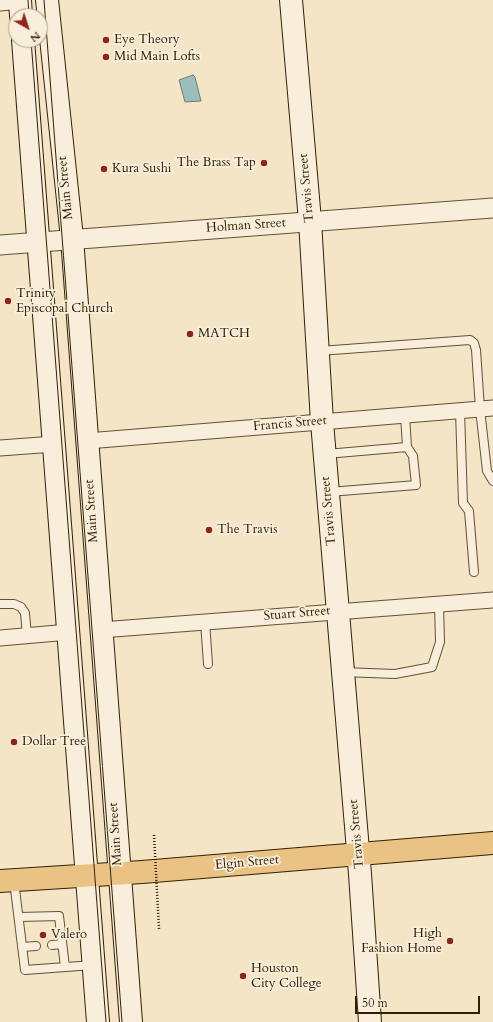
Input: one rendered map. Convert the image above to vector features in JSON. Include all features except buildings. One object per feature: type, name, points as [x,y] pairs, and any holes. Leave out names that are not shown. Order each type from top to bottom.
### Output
[{"type":"main road","name":"Main Street","points":[[47,0],[72,238],[131,1022]]},
{"type":"main road","name":"Travis Street","points":[[291,0],[310,221],[322,422],[358,854],[370,1022]]},
{"type":"main road","points":[[24,48],[98,1022]]},
{"type":"main road","name":"Elgin Street","points":[[7,881],[87,876],[493,843]]},
{"type":"street","name":"Holman Street","points":[[0,245],[72,238],[493,208]]},
{"type":"street","name":"Francis Street","points":[[87,441],[487,409]]},
{"type":"street","points":[[0,448],[54,444]]},
{"type":"street","name":"Stuart Street","points":[[101,630],[493,600]]},
{"type":"street","points":[[0,638],[69,632]]},
{"type":"lane","points":[[318,352],[470,340],[474,343],[476,350],[487,409],[488,471],[493,481]]},
{"type":"lane","points":[[460,411],[463,503],[469,511],[474,572]]},
{"type":"lane","points":[[328,492],[416,485],[413,456],[407,447],[405,415]]},
{"type":"lane","points":[[325,454],[407,447]]},
{"type":"lane","points":[[0,604],[14,604],[21,607],[25,613],[27,636]]},
{"type":"lane","points":[[343,672],[395,674],[432,667],[440,642],[438,604]]},
{"type":"lane","points":[[205,622],[208,664]]},
{"type":"lane","points":[[7,881],[19,917],[25,970],[94,965]]},
{"type":"lane","points":[[19,917],[59,916],[65,967]]},
{"type":"lane","points":[[52,945],[62,944]]},
{"type":"lane","points":[[22,947],[36,946]]},
{"type":"path","points":[[154,835],[159,929]]},
{"type":"water","points":[[193,75],[195,77],[201,101],[185,102],[179,80]]},
{"type":"tram line","points":[[28,0],[28,8]]},
{"type":"tram line","points":[[44,0],[122,1022]]},
{"type":"tram line","points":[[32,48],[106,1022]]},
{"type":"place","name":"Eye Theory","points":[[106,40]]},
{"type":"place","name":"Mid Main Lofts","points":[[106,57]]},
{"type":"place","name":"The Brass Tap","points":[[264,163]]},
{"type":"place","name":"Kura Sushi","points":[[104,169]]},
{"type":"place","name":"Trinity Episcopal Church","points":[[8,301]]},
{"type":"place","name":"MATCH","points":[[190,334]]},
{"type":"place","name":"The Travis","points":[[209,530]]},
{"type":"place","name":"Dollar Tree","points":[[14,742]]},
{"type":"place","name":"Valero","points":[[43,935]]},
{"type":"place","name":"High Fashion Home","points":[[450,941]]},
{"type":"place","name":"Houston City College","points":[[243,976]]}]
